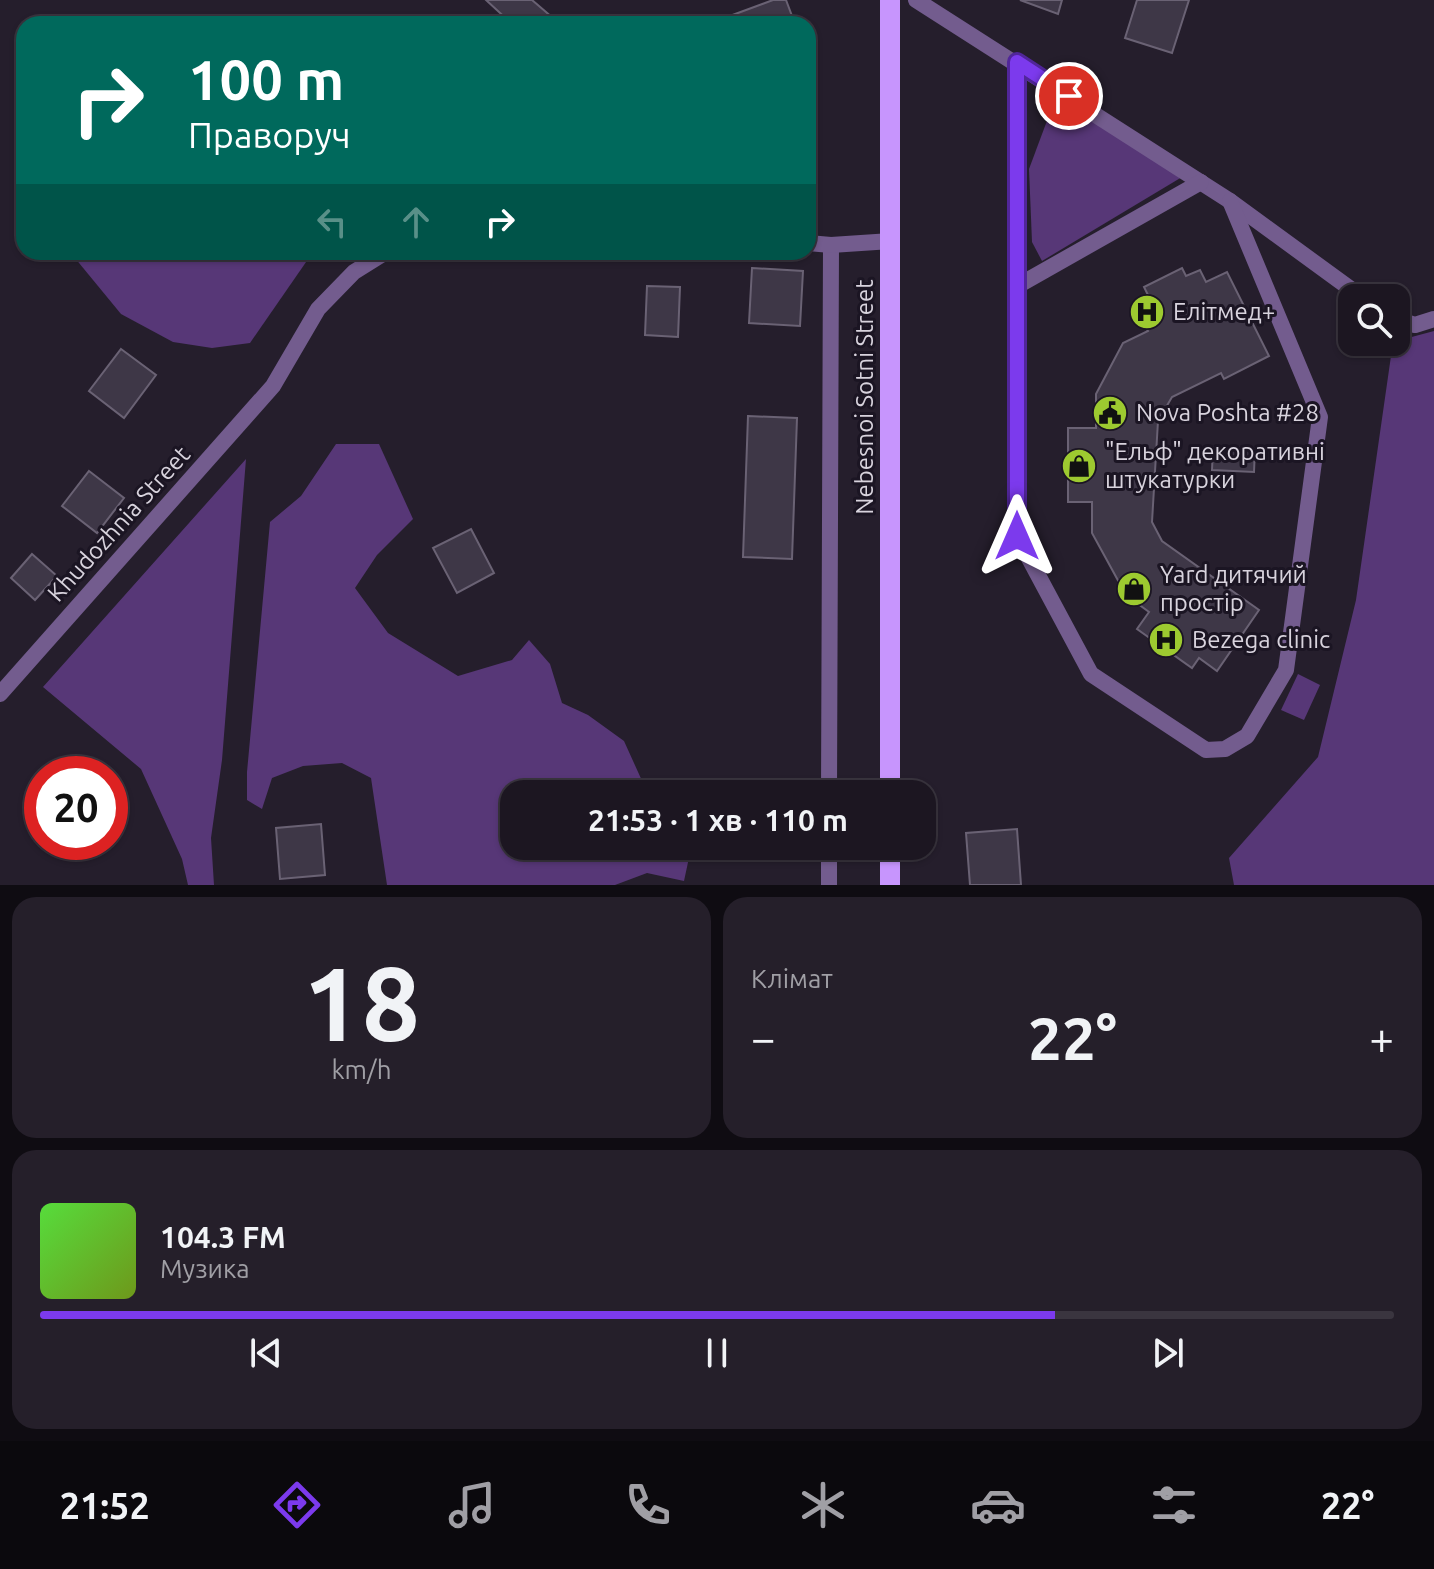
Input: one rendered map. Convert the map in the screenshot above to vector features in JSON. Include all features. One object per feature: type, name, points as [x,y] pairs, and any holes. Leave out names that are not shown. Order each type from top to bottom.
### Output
[{"type":"main road","name":"Nebesnoi Sotni Street","points":[[890,0],[890,780]]},
{"type":"main road","points":[[890,860],[890,885]]},
{"type":"street","points":[[916,0],[1230,201],[1344,284]]},
{"type":"street","points":[[1017,62],[1017,536],[1091,674],[1206,750],[1225,749],[1247,736],[1286,670],[1320,417],[1230,201]]},
{"type":"street","points":[[1019,285],[1201,182]]},
{"type":"street","points":[[816,244],[891,241]]},
{"type":"street","points":[[829,780],[831,245]]},
{"type":"street","name":"Khudozhnia Street","points":[[0,694],[273,386],[318,309],[354,272],[373,260]]},
{"type":"street","points":[[1410,323],[1415,325],[1434,319]]},
{"type":"street","points":[[829,860],[829,885]]},
{"type":"shaded area","points":[[1054,102],[1083,111],[1182,177],[1042,261],[1032,242],[1029,169]]},
{"type":"shaded area","points":[[77,260],[307,260],[250,343],[212,348],[173,342],[121,314]]},
{"type":"shaded area","points":[[1434,331],[1434,885],[1234,885],[1229,858],[1318,757],[1356,600],[1391,356],[1410,356],[1410,337]]},
{"type":"shaded area","points":[[336,444],[379,444],[413,519],[377,555],[355,588],[388,633],[458,676],[512,660],[529,640],[550,664],[562,703],[588,715],[624,741],[642,780],[500,780],[500,860],[688,860],[684,881],[647,873],[615,885],[387,885],[371,778],[342,763],[303,766],[272,778],[262,809],[247,800],[270,522],[301,496]]},
{"type":"shaded area","points":[[246,459],[222,760],[211,838],[214,885],[188,885],[182,859],[141,769],[43,687]]},
{"type":"shaded area","points":[[1298,674],[1320,685],[1304,720],[1281,710]]},
{"type":"building","points":[[486,0],[532,0],[551,16],[503,16]]},
{"type":"building","points":[[773,0],[786,0],[792,16],[730,16]]},
{"type":"building","points":[[1020,0],[1062,0],[1058,14]]},
{"type":"building","points":[[1137,0],[1189,0],[1172,53],[1125,38]]},
{"type":"building","points":[[752,268],[803,271],[800,326],[749,323]]},
{"type":"building","points":[[1182,268],[1186,276],[1200,270],[1206,282],[1227,272],[1269,356],[1224,379],[1221,373],[1172,397],[1158,421],[1152,522],[1162,541],[1259,610],[1217,671],[1199,658],[1192,668],[1137,629],[1149,612],[1126,595],[1092,533],[1092,502],[1068,502],[1068,428],[1096,428],[1096,394],[1123,343],[1148,331],[1135,304],[1149,297],[1144,287]]},
{"type":"building","points":[[647,286],[680,287],[678,337],[645,335]]},
{"type":"building","points":[[121,349],[156,375],[124,418],[89,391]]},
{"type":"building","points":[[748,416],[797,418],[792,559],[743,557]]},
{"type":"building","points":[[1213,447],[1255,448],[1254,472],[1212,470]]},
{"type":"building","points":[[89,471],[124,498],[97,533],[62,506]]},
{"type":"building","points":[[471,529],[494,573],[457,593],[433,548]]},
{"type":"building","points":[[32,554],[57,576],[35,600],[11,578]]},
{"type":"building","points":[[321,824],[325,875],[280,879],[276,828]]},
{"type":"building","points":[[1017,829],[1021,885],[970,885],[966,833]]},
{"type":"place","name":"Елітмед+","points":[[1147,312]]},
{"type":"place","name":"Nova Poshta #28","points":[[1110,413]]},
{"type":"place","name":"\"Ельф\" декоративні штукатурки","points":[[1079,466]]},
{"type":"place","name":"Yard дитячий простір","points":[[1134,589]]},
{"type":"place","name":"Bezega clinic","points":[[1166,640]]},
{"type":"route","points":[[1017,536],[1017,62],[1069,96]]}]
